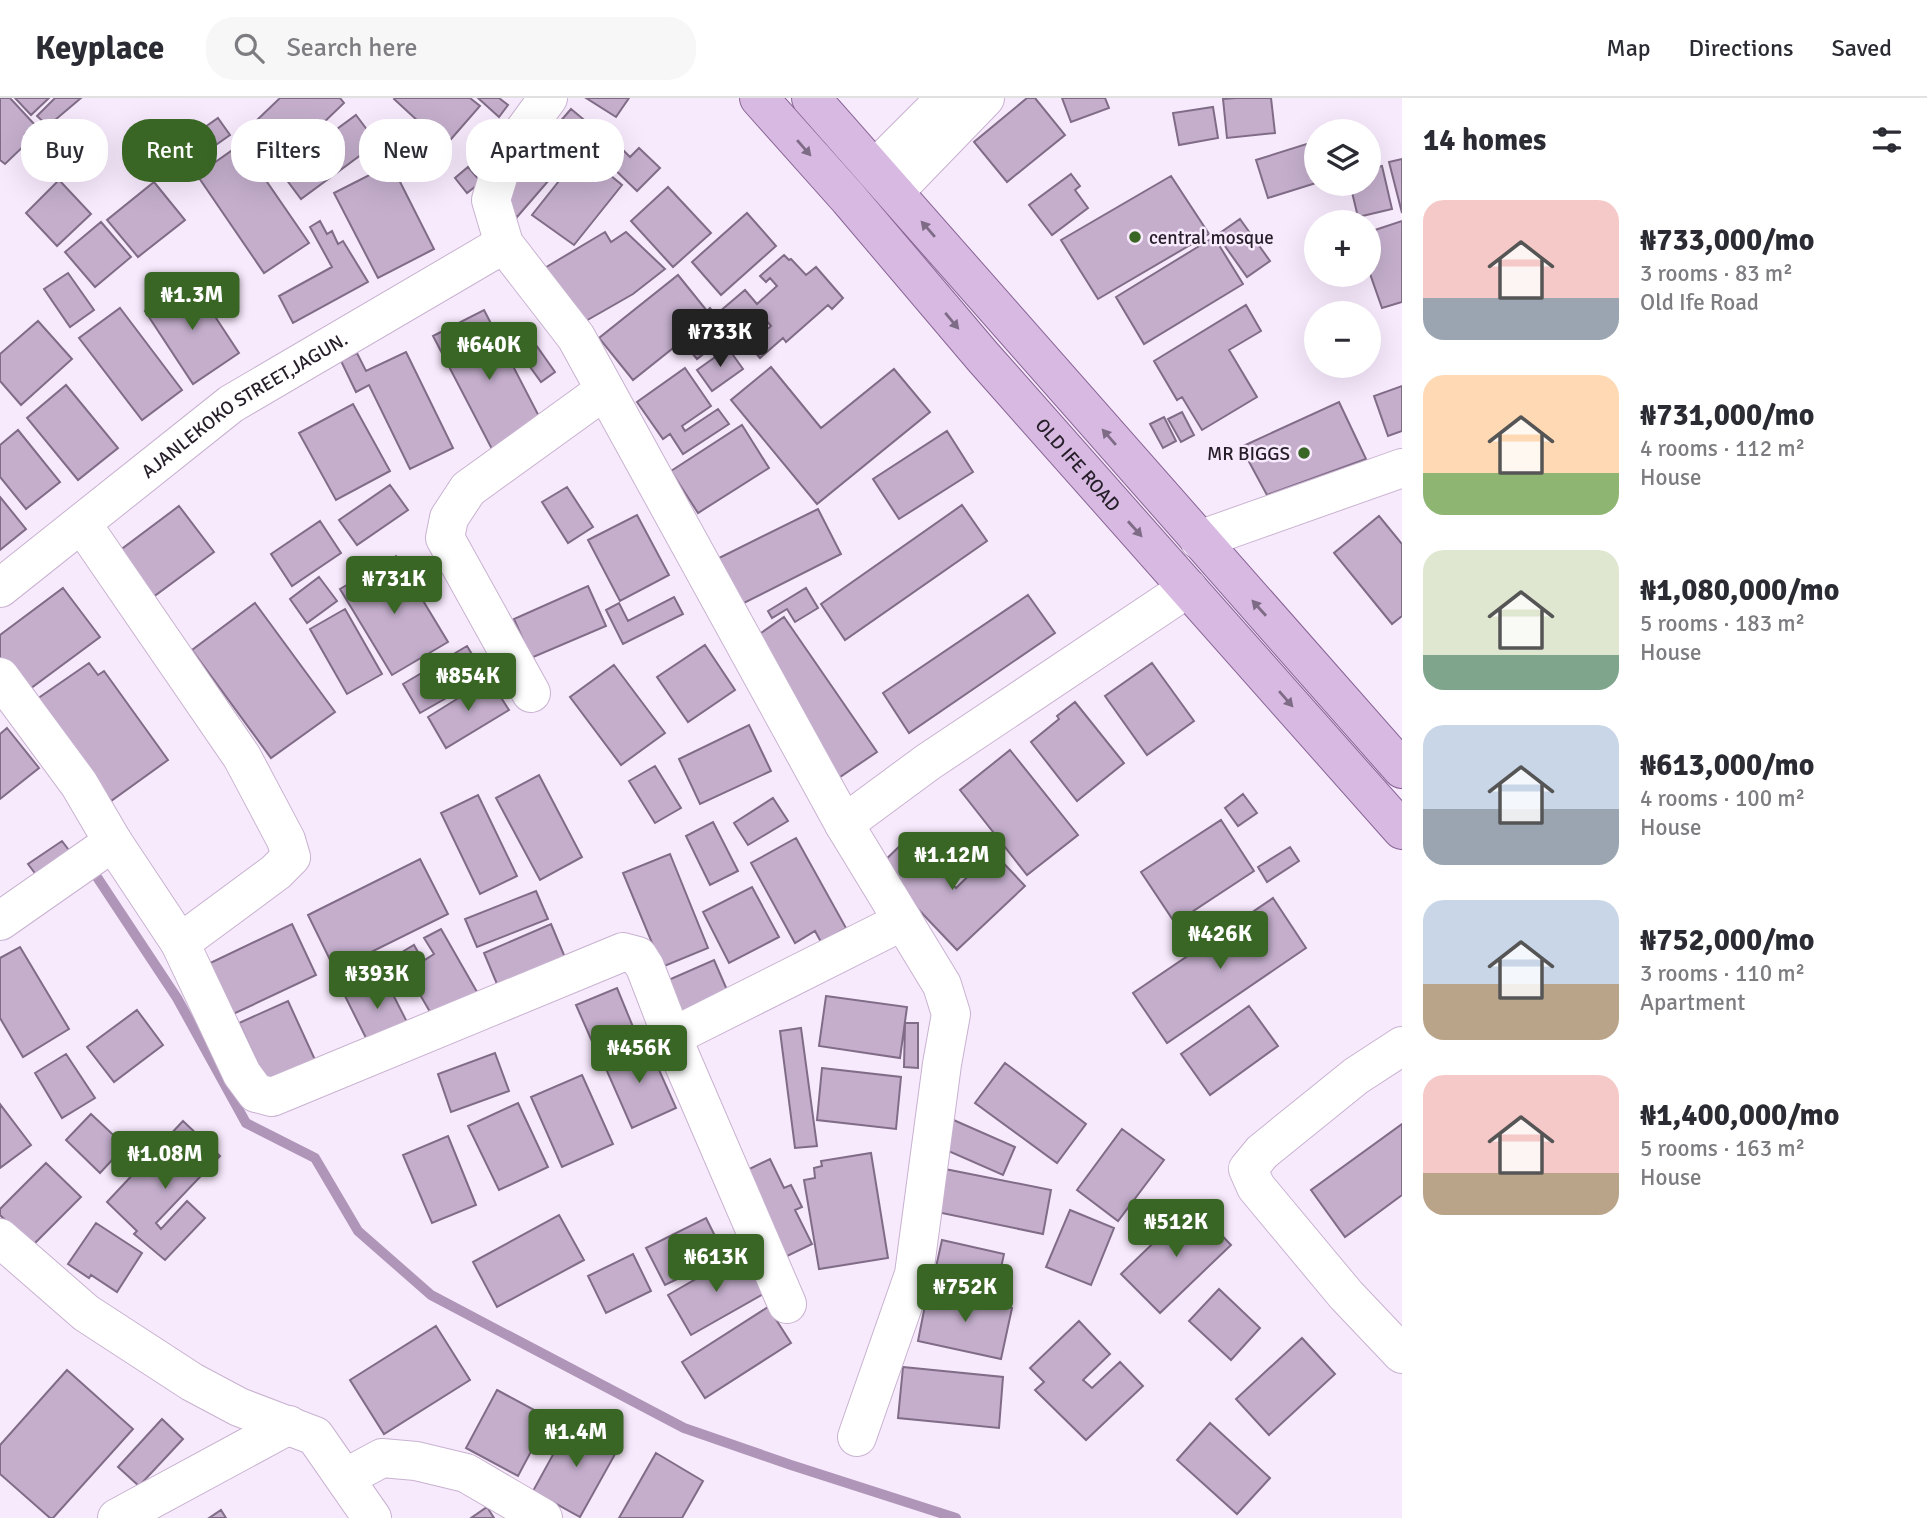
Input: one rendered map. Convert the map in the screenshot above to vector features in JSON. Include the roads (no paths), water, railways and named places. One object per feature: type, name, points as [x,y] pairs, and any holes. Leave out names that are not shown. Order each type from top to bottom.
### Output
[{"type":"main road","name":"OLD IFE ROAD","points":[[758,98],[849,199],[983,357],[1402,830]]},
{"type":"main road","points":[[819,100],[885,180],[1199,540],[1393,758],[1353,775]]},
{"type":"street","points":[[548,98],[504,158],[491,200],[504,244],[576,337],[844,824],[942,985],[951,1014],[914,1274],[857,1437]]},
{"type":"street","points":[[885,180],[946,98]]},
{"type":"street","points":[[885,180],[985,98]]},
{"type":"street","name":"AJANLEKOKO STREET,JAGUN.","points":[[0,588],[231,404],[504,244]]},
{"type":"street","points":[[531,693],[444,538],[449,518],[468,489],[605,390]]},
{"type":"street","points":[[1199,540],[1402,468]]},
{"type":"street","points":[[82,524],[242,757],[286,840],[291,857],[276,872],[180,943]]},
{"type":"street","points":[[844,824],[928,762],[1188,588]]},
{"type":"street","points":[[0,677],[79,784],[113,842],[180,943],[242,1074],[256,1093],[272,1097],[623,952],[638,956],[645,967],[672,1037],[787,1304]]},
{"type":"street","points":[[0,921],[113,842]]},
{"type":"street","points":[[672,1037],[903,921]]},
{"type":"street","points":[[1402,1045],[1345,1084],[1262,1152],[1248,1169],[1256,1187],[1272,1207],[1346,1295],[1402,1354]]},
{"type":"street","points":[[0,1238],[86,1313],[192,1382],[239,1407],[315,1436],[372,1518]]},
{"type":"street","points":[[117,1518],[289,1425]]},
{"type":"street","points":[[345,1478],[382,1458],[416,1461],[466,1474],[543,1518]]},
{"type":"waterway","points":[[91,868],[177,998],[246,1123],[315,1158],[358,1231],[431,1295],[684,1428],[956,1518]]},
{"type":"place","name":"central mosque","points":[[1135,237]]},
{"type":"place","name":"MR BIGGS","points":[[1304,453]]}]
